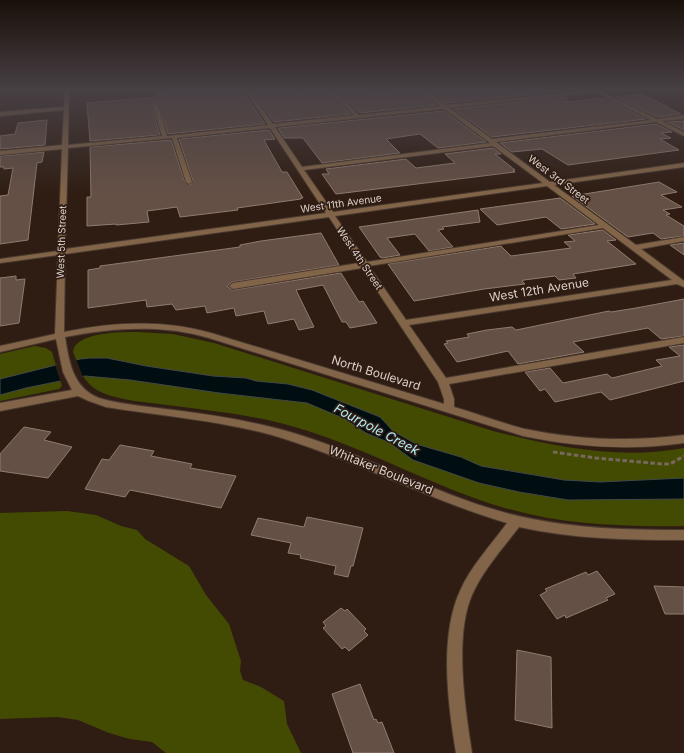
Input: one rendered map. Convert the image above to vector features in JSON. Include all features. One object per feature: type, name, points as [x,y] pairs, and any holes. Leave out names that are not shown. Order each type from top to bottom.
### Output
[{"type":"street","name":"West 5th Street","points":[[66,125],[61,253],[60,332],[66,362],[72,380],[79,392]]},
{"type":"street","points":[[161,125],[165,138]]},
{"type":"street","points":[[0,153],[165,138],[280,125]]},
{"type":"street","name":"West 3rd Street","points":[[470,125],[681,283]]},
{"type":"street","points":[[301,168],[618,125]]},
{"type":"street","points":[[666,125],[684,134]]},
{"type":"street","name":"West 4th Street","points":[[272,126],[442,382],[449,399],[449,410]]},
{"type":"street","points":[[174,137],[189,182]]},
{"type":"street","name":"West 11th Avenue","points":[[0,262],[684,164]]},
{"type":"street","points":[[233,286],[604,226]]},
{"type":"street","points":[[634,248],[684,239]]},
{"type":"street","name":"West 12th Avenue","points":[[403,323],[681,283]]},
{"type":"street","name":"North Boulevard","points":[[0,349],[60,332],[140,326],[171,328],[195,332],[523,432],[580,442],[614,445],[641,444],[684,439]]},
{"type":"street","points":[[442,382],[684,340]]},
{"type":"street","points":[[0,407],[79,392]]},
{"type":"street","name":"Whitaker Boulevard","points":[[79,392],[106,403],[242,423],[291,436],[346,456],[474,508],[516,521],[580,532],[684,535]]},
{"type":"street","points":[[464,753],[457,683],[456,640],[458,614],[465,594],[516,521]]},
{"type":"green space","points":[[137,332],[173,334],[214,343],[493,431],[540,442],[588,450],[636,453],[684,448],[684,526],[594,524],[527,514],[477,499],[340,442],[312,432],[255,418],[127,400],[111,396],[96,389],[87,381],[81,371],[73,352],[75,345],[81,340],[100,334]]},
{"type":"green space","points":[[35,346],[46,348],[52,352],[62,386],[59,389],[0,401],[0,354]]},
{"type":"green space","points":[[67,511],[96,515],[121,526],[137,530],[145,539],[189,566],[206,595],[229,624],[241,661],[240,671],[243,680],[261,687],[284,701],[287,724],[301,753],[166,753],[152,742],[130,739],[109,733],[78,720],[57,717],[0,719],[0,513]]},
{"type":"water","name":"Fourpole Creek","points":[[107,358],[146,366],[213,376],[246,378],[256,381],[288,384],[312,390],[380,417],[393,431],[416,444],[461,457],[481,466],[564,480],[600,482],[684,478],[684,499],[568,500],[519,492],[479,483],[413,460],[390,443],[366,433],[345,419],[307,403],[219,393],[130,380],[85,376],[0,395],[0,379],[80,359]]},
{"type":"pier","points":[[76,359],[83,377],[61,383],[55,365]]},
{"type":"building","points":[[17,125],[47,125],[45,145],[0,149],[0,136],[15,134]]},
{"type":"building","points":[[89,125],[157,125],[160,135],[90,141]]},
{"type":"building","points":[[165,125],[254,125],[168,134]]},
{"type":"building","points":[[306,125],[463,125],[486,142],[438,148],[420,134],[386,139],[400,153],[322,163],[303,138],[284,138],[278,128]]},
{"type":"building","points":[[476,125],[593,125],[492,137]]},
{"type":"building","points":[[647,125],[658,125],[672,132],[661,133],[671,138],[660,139],[679,150],[568,165],[542,149],[512,152],[500,143]]},
{"type":"building","points":[[674,125],[684,125],[684,130]]},
{"type":"building","points":[[269,130],[275,139],[264,140],[282,172],[287,172],[303,198],[237,208],[238,210],[180,217],[177,207],[147,211],[149,222],[87,226],[87,197],[91,197],[90,147],[171,140],[185,182],[190,185],[193,182],[179,139]]},
{"type":"building","points":[[493,148],[501,154],[495,154],[515,170],[513,171],[515,172],[336,194],[322,174],[329,174],[326,169],[406,159],[416,168],[455,163],[445,154]]},
{"type":"building","points":[[44,152],[42,162],[37,163],[28,240],[0,244],[0,196],[8,195],[13,168],[4,169],[4,167],[0,167],[0,156]]},
{"type":"building","points":[[659,182],[677,192],[661,195],[682,207],[663,210],[670,214],[666,215],[684,226],[684,236],[661,239],[653,233],[628,237],[572,196]]},
{"type":"building","points":[[560,198],[595,224],[561,229],[546,217],[497,225],[480,209]]},
{"type":"building","points":[[478,210],[480,222],[442,227],[444,229],[438,230],[453,247],[429,251],[415,234],[387,238],[400,255],[383,258],[380,257],[359,227]]},
{"type":"building","points":[[603,230],[616,240],[607,241],[636,264],[573,274],[576,278],[559,280],[555,276],[524,280],[522,281],[525,284],[484,289],[414,301],[388,264],[501,246],[511,256],[571,248],[564,242],[575,241],[568,235]]},
{"type":"building","points":[[321,233],[339,265],[233,282],[228,285],[228,287],[233,290],[341,273],[359,302],[363,301],[377,323],[350,328],[346,322],[342,322],[323,285],[296,290],[314,327],[299,330],[294,319],[268,324],[264,311],[236,316],[234,308],[207,313],[205,306],[176,310],[172,304],[147,307],[146,300],[88,308],[88,270],[100,268],[100,266],[240,247],[240,245],[261,241]]},
{"type":"building","points":[[684,243],[684,255],[670,245]]},
{"type":"building","points":[[16,276],[16,280],[25,279],[19,323],[0,326],[0,278]]},
{"type":"building","points":[[684,299],[684,336],[661,339],[648,328],[573,342],[584,352],[518,364],[508,351],[457,362],[444,344],[448,343],[446,341],[469,337],[467,334],[487,330],[512,327],[516,330],[609,311],[611,312],[636,308]]},
{"type":"building","points":[[684,345],[684,381],[610,400],[601,392],[555,402],[545,389],[540,391],[525,372],[550,368],[563,383],[607,374],[612,378],[662,366],[656,360],[680,356],[669,347]]},
{"type":"building","points":[[24,427],[51,432],[44,440],[72,447],[48,478],[0,471],[0,454]]},
{"type":"building","points":[[120,445],[154,451],[151,456],[192,464],[190,468],[236,476],[221,508],[130,490],[125,497],[85,489],[102,459],[109,460]]},
{"type":"building","points":[[307,517],[363,528],[353,566],[351,566],[348,577],[334,574],[336,566],[300,558],[301,555],[288,553],[291,543],[251,535],[258,518],[304,527]]},
{"type":"building","points":[[597,571],[615,594],[606,598],[608,600],[566,618],[565,615],[557,619],[540,595],[547,591],[545,589],[586,572],[588,575]]},
{"type":"building","points":[[654,586],[684,587],[684,614],[665,614]]},
{"type":"building","points":[[341,608],[345,611],[347,609],[366,629],[364,631],[368,635],[349,651],[345,647],[342,649],[323,628],[326,626],[323,622]]},
{"type":"building","points":[[517,650],[551,657],[552,728],[515,720]]},
{"type":"building","points":[[360,684],[374,720],[376,719],[378,723],[382,722],[394,753],[353,753],[332,694]]}]
